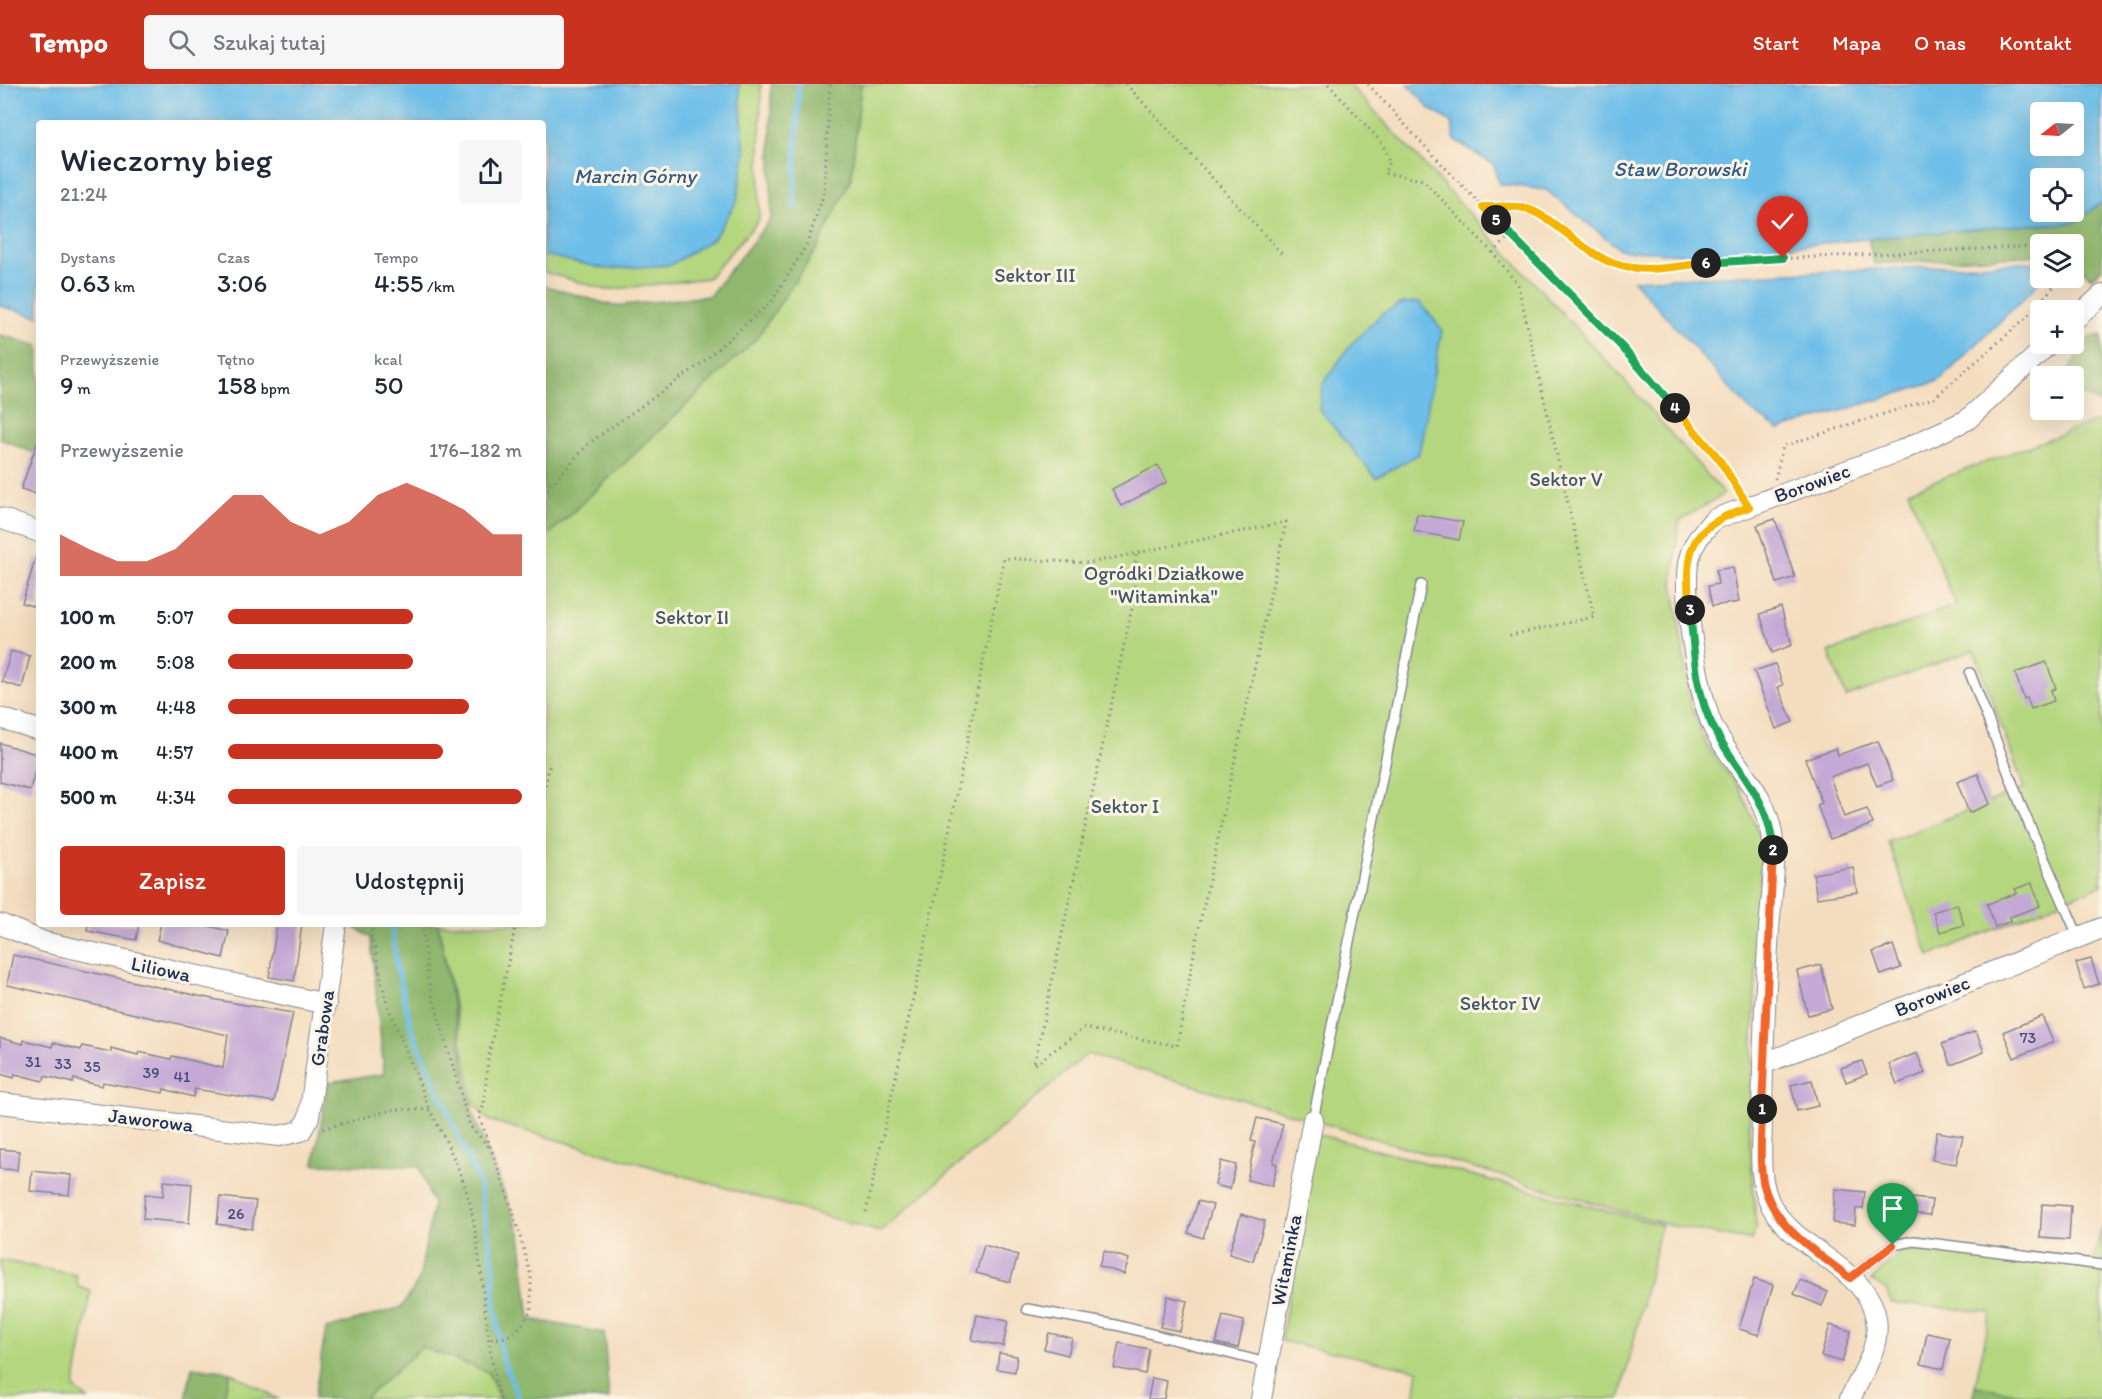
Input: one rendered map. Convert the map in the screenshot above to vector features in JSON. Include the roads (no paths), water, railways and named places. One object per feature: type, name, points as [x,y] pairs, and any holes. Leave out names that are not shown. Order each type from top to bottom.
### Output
[{"type":"street","points":[[2084,311],[2102,295]]},
{"type":"street","name":"Borowiec","points":[[1850,1399],[1873,1351],[1877,1327],[1871,1301],[1850,1278],[1788,1228],[1768,1200],[1761,1169],[1763,1064],[1772,904],[1772,834],[1760,797],[1718,736],[1702,698],[1697,673],[1688,575],[1692,550],[1705,529],[1715,519],[1900,451],[1967,420],[2038,354]]},
{"type":"street","points":[[0,518],[36,531]]},
{"type":"street","points":[[0,718],[36,729]]},
{"type":"street","name":"Liliowa","points":[[0,924],[44,942],[326,1004]]},
{"type":"street","name":"Grabowa","points":[[301,1131],[309,1117],[336,927]]},
{"type":"street","name":"Borowiec","points":[[1763,1064],[2102,928]]},
{"type":"street","name":"Jaworowa","points":[[0,1103],[279,1136],[301,1131]]},
{"type":"street","name":"Witaminka","points":[[1261,1399],[1313,1120]]},
{"type":"lane","points":[[1313,1120],[1421,585]]},
{"type":"lane","points":[[1971,673],[2022,808],[2079,938]]},
{"type":"lane","points":[[1850,1278],[1893,1245],[1914,1241],[2102,1264]]},
{"type":"lane","points":[[1027,1309],[1116,1325],[1267,1363]]},
{"type":"water","name":"Marcin Górny","points":[[0,84],[739,84],[745,154],[737,201],[714,238],[671,265],[606,269],[546,256],[546,120],[36,120],[36,316],[0,306]]},
{"type":"water","name":"Staw Borowski","points":[[1408,84],[2102,84],[2102,202],[2084,215],[2084,168],[2030,168],[2030,222],[2074,222],[2007,226],[1698,255],[1621,250],[1546,190],[1499,184],[1494,165],[1455,140],[1451,122],[1429,108]]},
{"type":"water","points":[[2030,262],[2030,288],[2034,288],[1939,381],[1779,430],[1750,410],[1633,280]]},
{"type":"water","points":[[1420,302],[1442,330],[1419,454],[1376,478],[1319,409],[1322,385],[1352,343],[1383,313],[1403,303]]},
{"type":"waterway","points":[[794,208],[799,84]]},
{"type":"waterway","points":[[391,927],[397,969],[412,1031],[479,1183],[494,1271],[493,1291],[502,1357],[519,1399]]},
{"type":"park label","name":"Sektor III","points":[[1035,275]]},
{"type":"park label","name":"Sektor V","points":[[1566,479]]},
{"type":"park label","name":"Ogródki Działkowe \"Witaminka\"","points":[[1164,584]]},
{"type":"park label","name":"Sektor II","points":[[692,617]]},
{"type":"park label","name":"Sektor I","points":[[1125,806]]},
{"type":"park label","name":"Sektor IV","points":[[1500,1003]]}]
